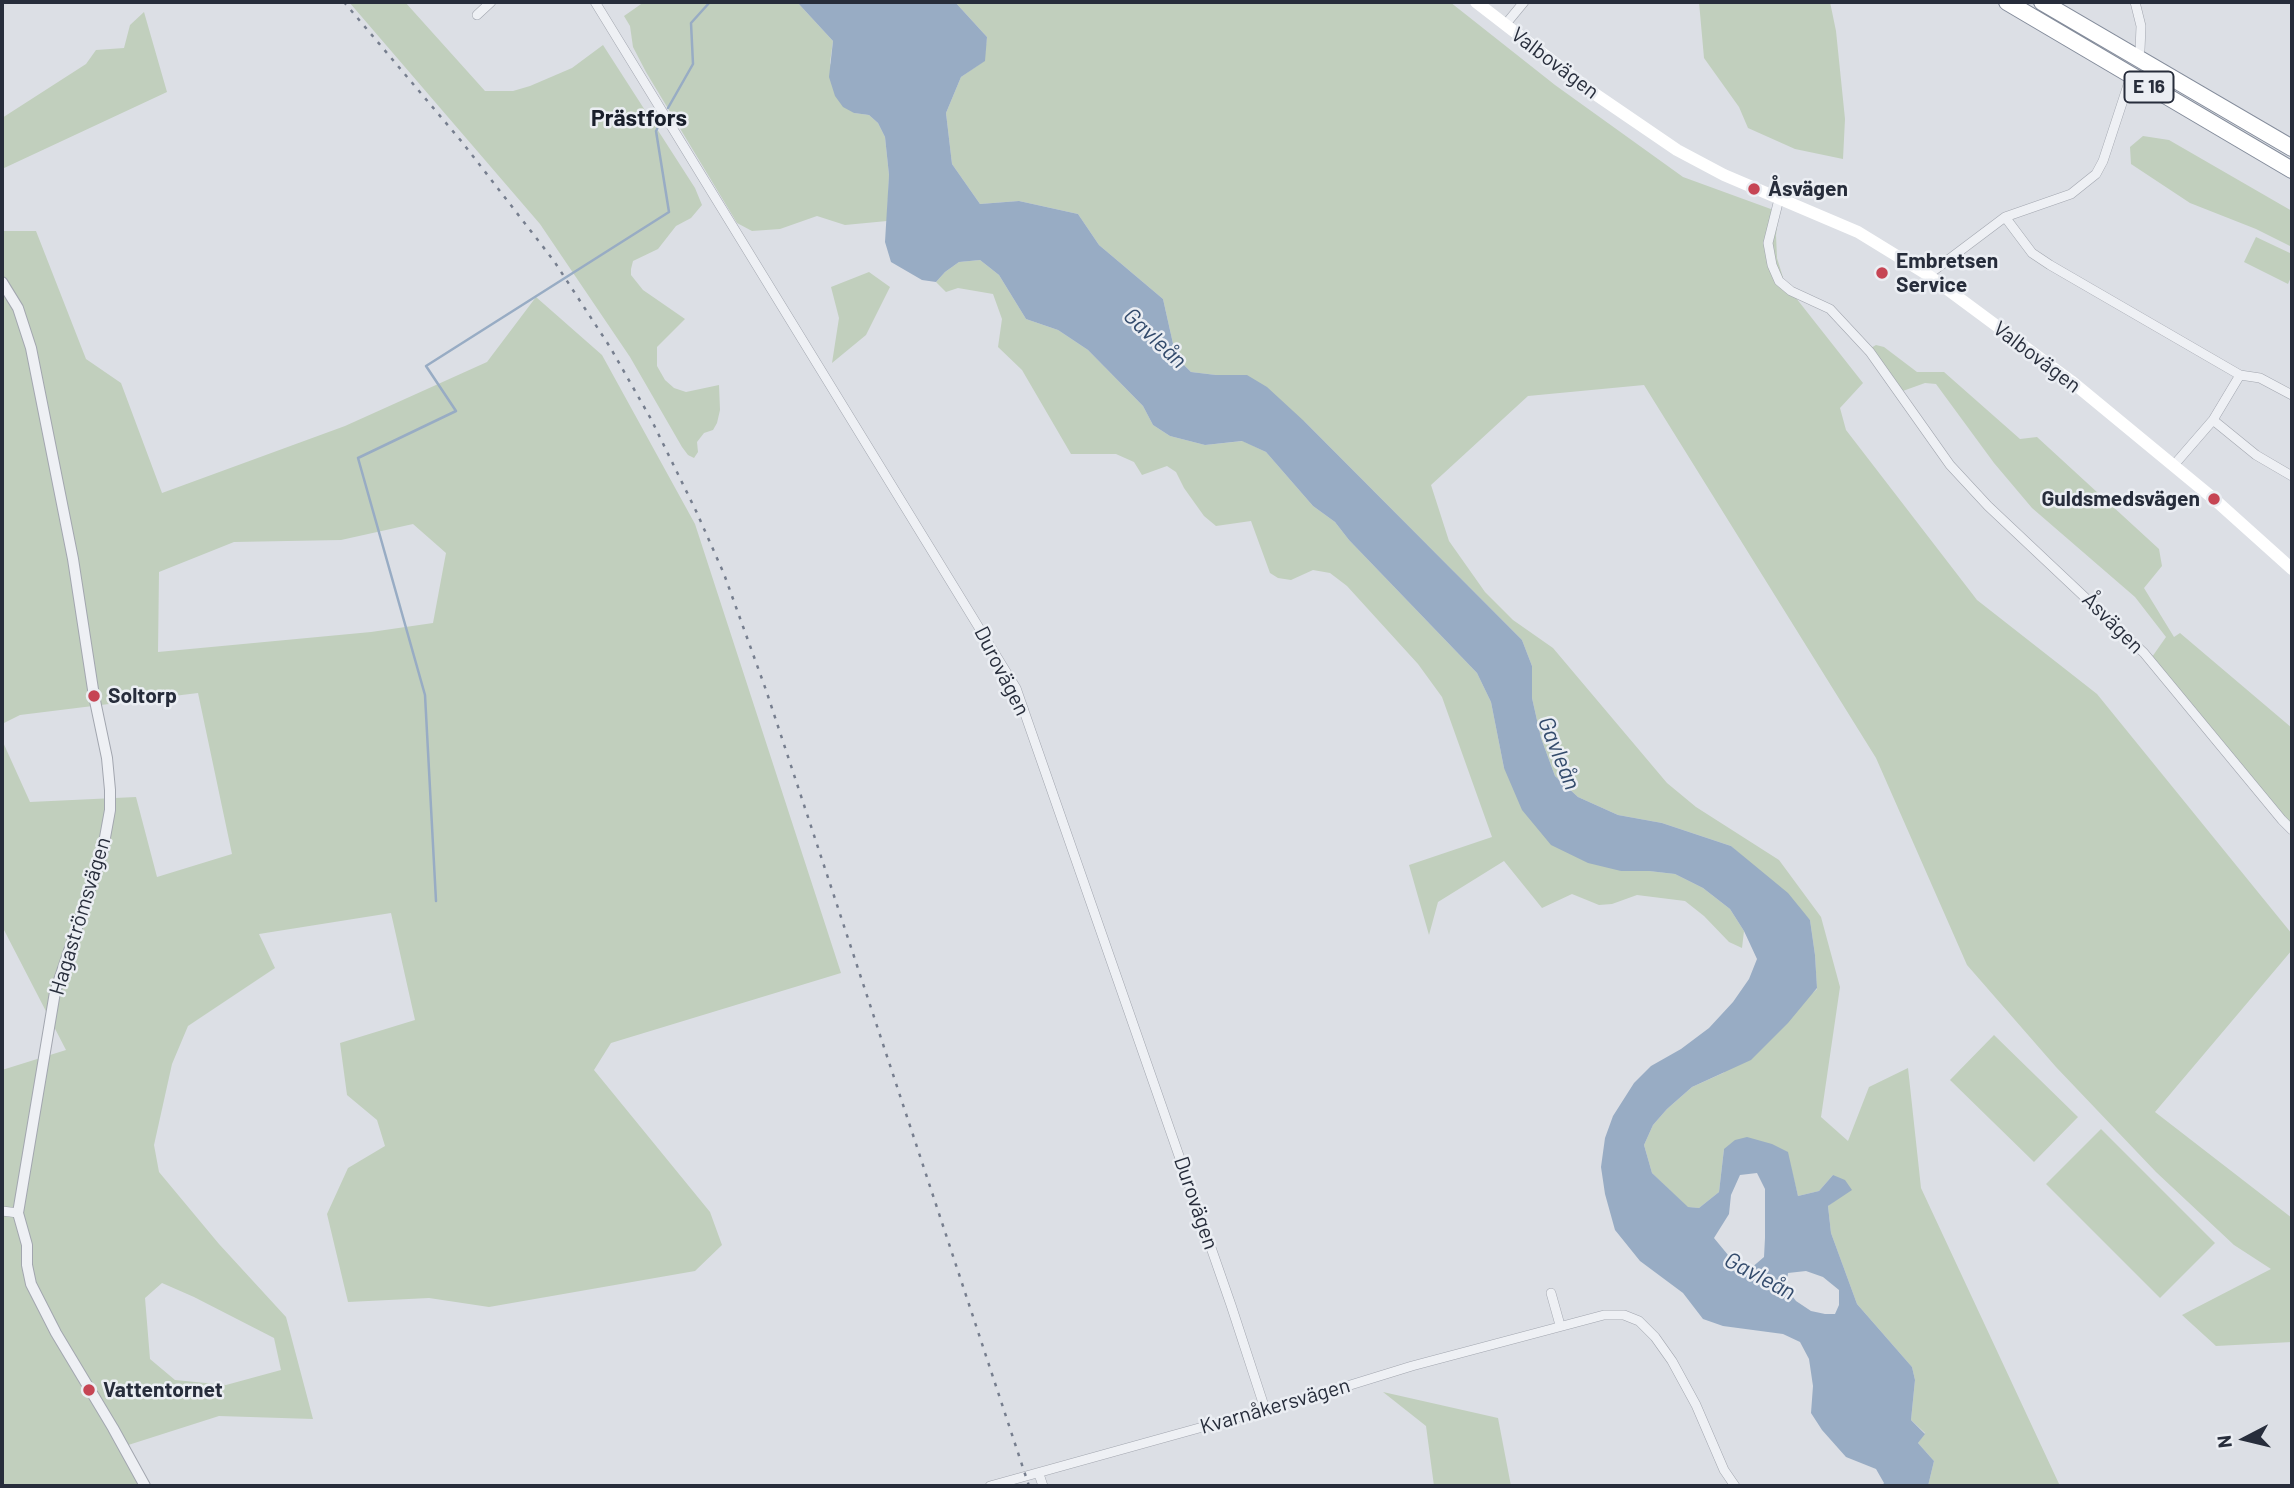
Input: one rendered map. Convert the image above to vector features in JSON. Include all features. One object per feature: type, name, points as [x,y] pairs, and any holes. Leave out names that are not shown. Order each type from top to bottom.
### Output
[{"type":"highway","name":"E 16","points":[[2007,2],[2292,170]]},
{"type":"highway","name":"E 16","points":[[2042,2],[2292,148]]},
{"type":"main road","name":"Valbovägen","points":[[1476,2],[1595,94],[1659,138],[1724,175],[1858,232],[1927,275],[2071,381],[2174,465],[2292,569]]},
{"type":"street","points":[[477,15],[491,2]]},
{"type":"street","name":"Durovägen","points":[[594,2],[989,640],[1016,688],[1265,1409]]},
{"type":"street","points":[[1506,25],[1524,2]]},
{"type":"street","points":[[2135,2],[2141,26],[2140,50]]},
{"type":"street","points":[[1927,275],[2005,217],[2071,194],[2096,174],[2103,161],[2128,85]]},
{"type":"street","name":"Åsvägen","points":[[1779,199],[1768,243],[1772,265],[1779,281],[1791,291],[1830,309],[1870,352],[1950,465],[1988,506],[2144,653],[2292,830]]},
{"type":"street","points":[[2005,217],[2032,253],[2050,265],[2240,375],[2260,378],[2292,395]]},
{"type":"street","name":"Hagaströmsvägen","points":[[2,282],[18,308],[31,348],[73,559],[110,790],[110,810],[102,854],[55,992],[18,1213],[27,1245],[31,1283],[56,1333],[145,1486]]},
{"type":"street","points":[[2174,465],[2213,420],[2240,375]]},
{"type":"street","points":[[2213,420],[2256,455],[2292,476]]},
{"type":"street","points":[[2,1211],[18,1213]]},
{"type":"street","points":[[1551,1293],[1560,1325]]},
{"type":"street","name":"Kvarnåkersvägen","points":[[990,1486],[1560,1325],[1604,1315],[1624,1315],[1639,1321],[1672,1361],[1702,1418],[1724,1470],[1735,1486]]},
{"type":"street","points":[[1039,1474],[1044,1486]]},
{"type":"green space","points":[[349,2],[405,2],[485,91],[513,91],[530,86],[572,68],[603,45],[695,188],[702,205],[691,218],[676,226],[658,249],[633,261],[631,269],[631,275],[643,290],[685,319],[657,347],[657,366],[665,380],[674,388],[686,392],[719,385],[720,410],[717,423],[713,430],[704,433],[697,442],[698,452],[694,458],[682,447],[630,357],[540,224]]},
{"type":"green space","points":[[644,2],[797,2],[833,41],[830,63],[854,113],[869,115],[878,123],[885,137],[889,175],[887,221],[845,225],[817,216],[780,229],[752,231],[737,223],[633,47],[630,26],[624,16]]},
{"type":"green space","points":[[955,2],[1450,2],[1555,85],[1683,177],[1779,212],[1777,258],[1785,284],[1863,383],[1840,408],[1846,430],[1977,600],[2097,694],[2292,934],[2292,950],[2155,1112],[2292,1218],[2292,1342],[2216,1346],[2182,1315],[2271,1269],[2234,1245],[2156,1172],[2056,1067],[1967,965],[1876,758],[1644,385],[1528,396],[1431,485],[1449,541],[1485,592],[1513,620],[1553,648],[1667,783],[1696,807],[1779,860],[1821,917],[1840,987],[1821,1117],[1848,1141],[1869,1087],[1908,1068],[1921,1188],[2060,1486],[1928,1486],[1934,1461],[1918,1443],[1925,1433],[1911,1420],[1915,1380],[1912,1367],[1857,1304],[1831,1233],[1828,1206],[1838,1198],[1833,1175],[1819,1191],[1798,1196],[1787,1152],[1724,1149],[1719,1192],[1699,1208],[1687,1207],[1652,1173],[1644,1145],[1653,1125],[1667,1109],[1692,1087],[1723,1073],[1817,989],[1810,920],[1731,846],[1662,823],[1618,815],[1578,797],[1555,776],[1541,738],[1532,698],[1532,666],[1522,640],[1305,422],[1216,375],[1191,372],[1176,357],[1163,299],[1099,245],[1078,214],[1019,201],[980,204],[952,164],[946,113],[961,77],[984,61],[987,37]]},
{"type":"green space","points":[[1699,2],[1830,2],[1836,31],[1845,119],[1843,159],[1795,149],[1748,128],[1739,107],[1704,58]]},
{"type":"green space","points":[[144,12],[167,92],[2,169],[2,118],[86,64],[96,50],[124,48],[130,25]]},
{"type":"green space","points":[[2143,136],[2169,140],[2292,211],[2292,247],[2256,229],[2190,203],[2131,164],[2130,147]]},
{"type":"green space","points":[[2,231],[36,231],[86,359],[121,383],[162,493],[345,426],[487,362],[536,297],[602,355],[695,524],[841,973],[611,1043],[594,1070],[710,1212],[722,1245],[695,1271],[489,1307],[429,1298],[348,1302],[327,1214],[348,1168],[385,1146],[377,1120],[347,1095],[340,1043],[415,1020],[391,913],[259,934],[275,968],[188,1026],[172,1064],[154,1145],[159,1172],[219,1244],[286,1317],[313,1419],[219,1416],[122,1447],[142,1486],[2,1486],[2,1070],[66,1050],[2,930],[2,740],[30,802],[136,797],[157,877],[232,854],[198,693],[20,715],[2,724]],"holes":[[[413,524],[446,553],[433,623],[371,632],[158,652],[159,572],[234,542],[341,540]],[[162,1283],[274,1338],[281,1370],[226,1385],[175,1380],[150,1359],[145,1298]]]},
{"type":"green space","points":[[2256,237],[2292,254],[2292,275],[2288,284],[2244,262]]},
{"type":"green space","points":[[980,260],[999,275],[1026,319],[1058,330],[1088,350],[1143,406],[1153,425],[1170,436],[1205,445],[1243,441],[1266,452],[1313,506],[1335,522],[1349,540],[1477,673],[1491,702],[1504,768],[1621,871],[1675,874],[1703,888],[1730,909],[1744,931],[1742,948],[1729,942],[1685,901],[1637,895],[1612,904],[1599,905],[1572,894],[1542,908],[1504,861],[1438,902],[1429,935],[1409,865],[1492,837],[1442,697],[1418,664],[1347,586],[1330,573],[1313,570],[1291,580],[1278,578],[1270,573],[1251,521],[1216,526],[1204,516],[1176,472],[1167,466],[1142,475],[1134,462],[1116,454],[1071,454],[1022,370],[998,347],[1002,319],[993,294],[958,288],[946,292],[936,282],[959,262]]},
{"type":"green space","points":[[869,272],[890,287],[866,335],[832,363],[839,318],[831,287]]},
{"type":"green space","points":[[1876,345],[1884,347],[1917,372],[1944,372],[2020,439],[2037,437],[2159,549],[2162,566],[2144,588],[2174,637],[2180,633],[2292,728],[2292,824],[2269,801],[2152,657],[2166,637],[2135,597],[2032,508],[1994,463],[1936,384],[1925,383],[1900,392],[1869,349]]},
{"type":"green space","points":[[1994,1035],[2078,1117],[2034,1162],[1950,1080]]},
{"type":"green space","points":[[2101,1129],[2215,1243],[2160,1298],[2046,1184]]},
{"type":"green space","points":[[1383,1392],[1498,1418],[1511,1486],[1434,1486],[1426,1426]]},
{"type":"water","name":"Gavleån","points":[[797,2],[955,2],[987,37],[985,61],[961,77],[946,113],[952,164],[980,204],[1019,201],[1078,214],[1099,245],[1163,299],[1176,357],[1191,372],[1247,375],[1267,387],[1305,422],[1522,640],[1532,666],[1532,698],[1541,738],[1555,776],[1578,797],[1618,815],[1662,823],[1731,846],[1788,893],[1810,920],[1817,988],[1788,1023],[1751,1060],[1692,1087],[1667,1109],[1653,1125],[1644,1145],[1652,1173],[1688,1207],[1699,1208],[1719,1192],[1724,1149],[1735,1140],[1747,1137],[1788,1152],[1798,1196],[1819,1191],[1833,1175],[1845,1180],[1852,1190],[1828,1206],[1831,1233],[1857,1304],[1912,1367],[1915,1380],[1911,1420],[1925,1434],[1918,1443],[1934,1461],[1928,1486],[1882,1486],[1884,1483],[1876,1469],[1846,1457],[1822,1430],[1811,1413],[1813,1386],[1809,1359],[1800,1342],[1783,1334],[1723,1326],[1703,1319],[1683,1293],[1640,1261],[1615,1230],[1601,1167],[1605,1138],[1613,1116],[1634,1083],[1651,1066],[1681,1049],[1709,1028],[1733,1002],[1749,979],[1757,959],[1730,909],[1703,888],[1675,874],[1621,871],[1588,863],[1551,845],[1522,810],[1504,768],[1491,702],[1477,673],[1349,540],[1335,522],[1313,506],[1266,452],[1242,441],[1205,445],[1170,436],[1153,425],[1143,406],[1088,350],[1058,330],[1026,319],[999,275],[980,260],[959,262],[936,282],[922,280],[891,262],[885,242],[889,175],[885,137],[878,123],[869,115],[854,113],[843,107],[835,96],[829,77],[833,41]],"holes":[[[1757,1173],[1765,1189],[1764,1257],[1750,1269],[1733,1261],[1714,1238],[1729,1214],[1731,1195],[1740,1175]],[[1806,1271],[1823,1277],[1839,1290],[1839,1305],[1835,1314],[1811,1311],[1796,1301],[1786,1288],[1788,1273]]]},
{"type":"waterway","points":[[668,108],[693,64],[691,23],[710,2]]},
{"type":"waterway","points":[[436,901],[425,695],[358,458],[456,411],[426,366],[669,212],[656,131],[659,125]]},
{"type":"railway","points":[[344,2],[462,142],[554,261],[610,347],[651,419],[697,513],[724,574],[766,690],[1029,1486]]},
{"type":"place","name":"Åsvägen","points":[[1754,189]]},
{"type":"place","name":"Embretsen Service","points":[[1882,273]]},
{"type":"place","name":"Guldsmedsvägen","points":[[2214,499]]},
{"type":"place","name":"Soltorp","points":[[94,696]]},
{"type":"place","name":"Vattentornet","points":[[89,1390]]},
{"type":"district","name":"Prästfors","points":[[639,118]]}]
